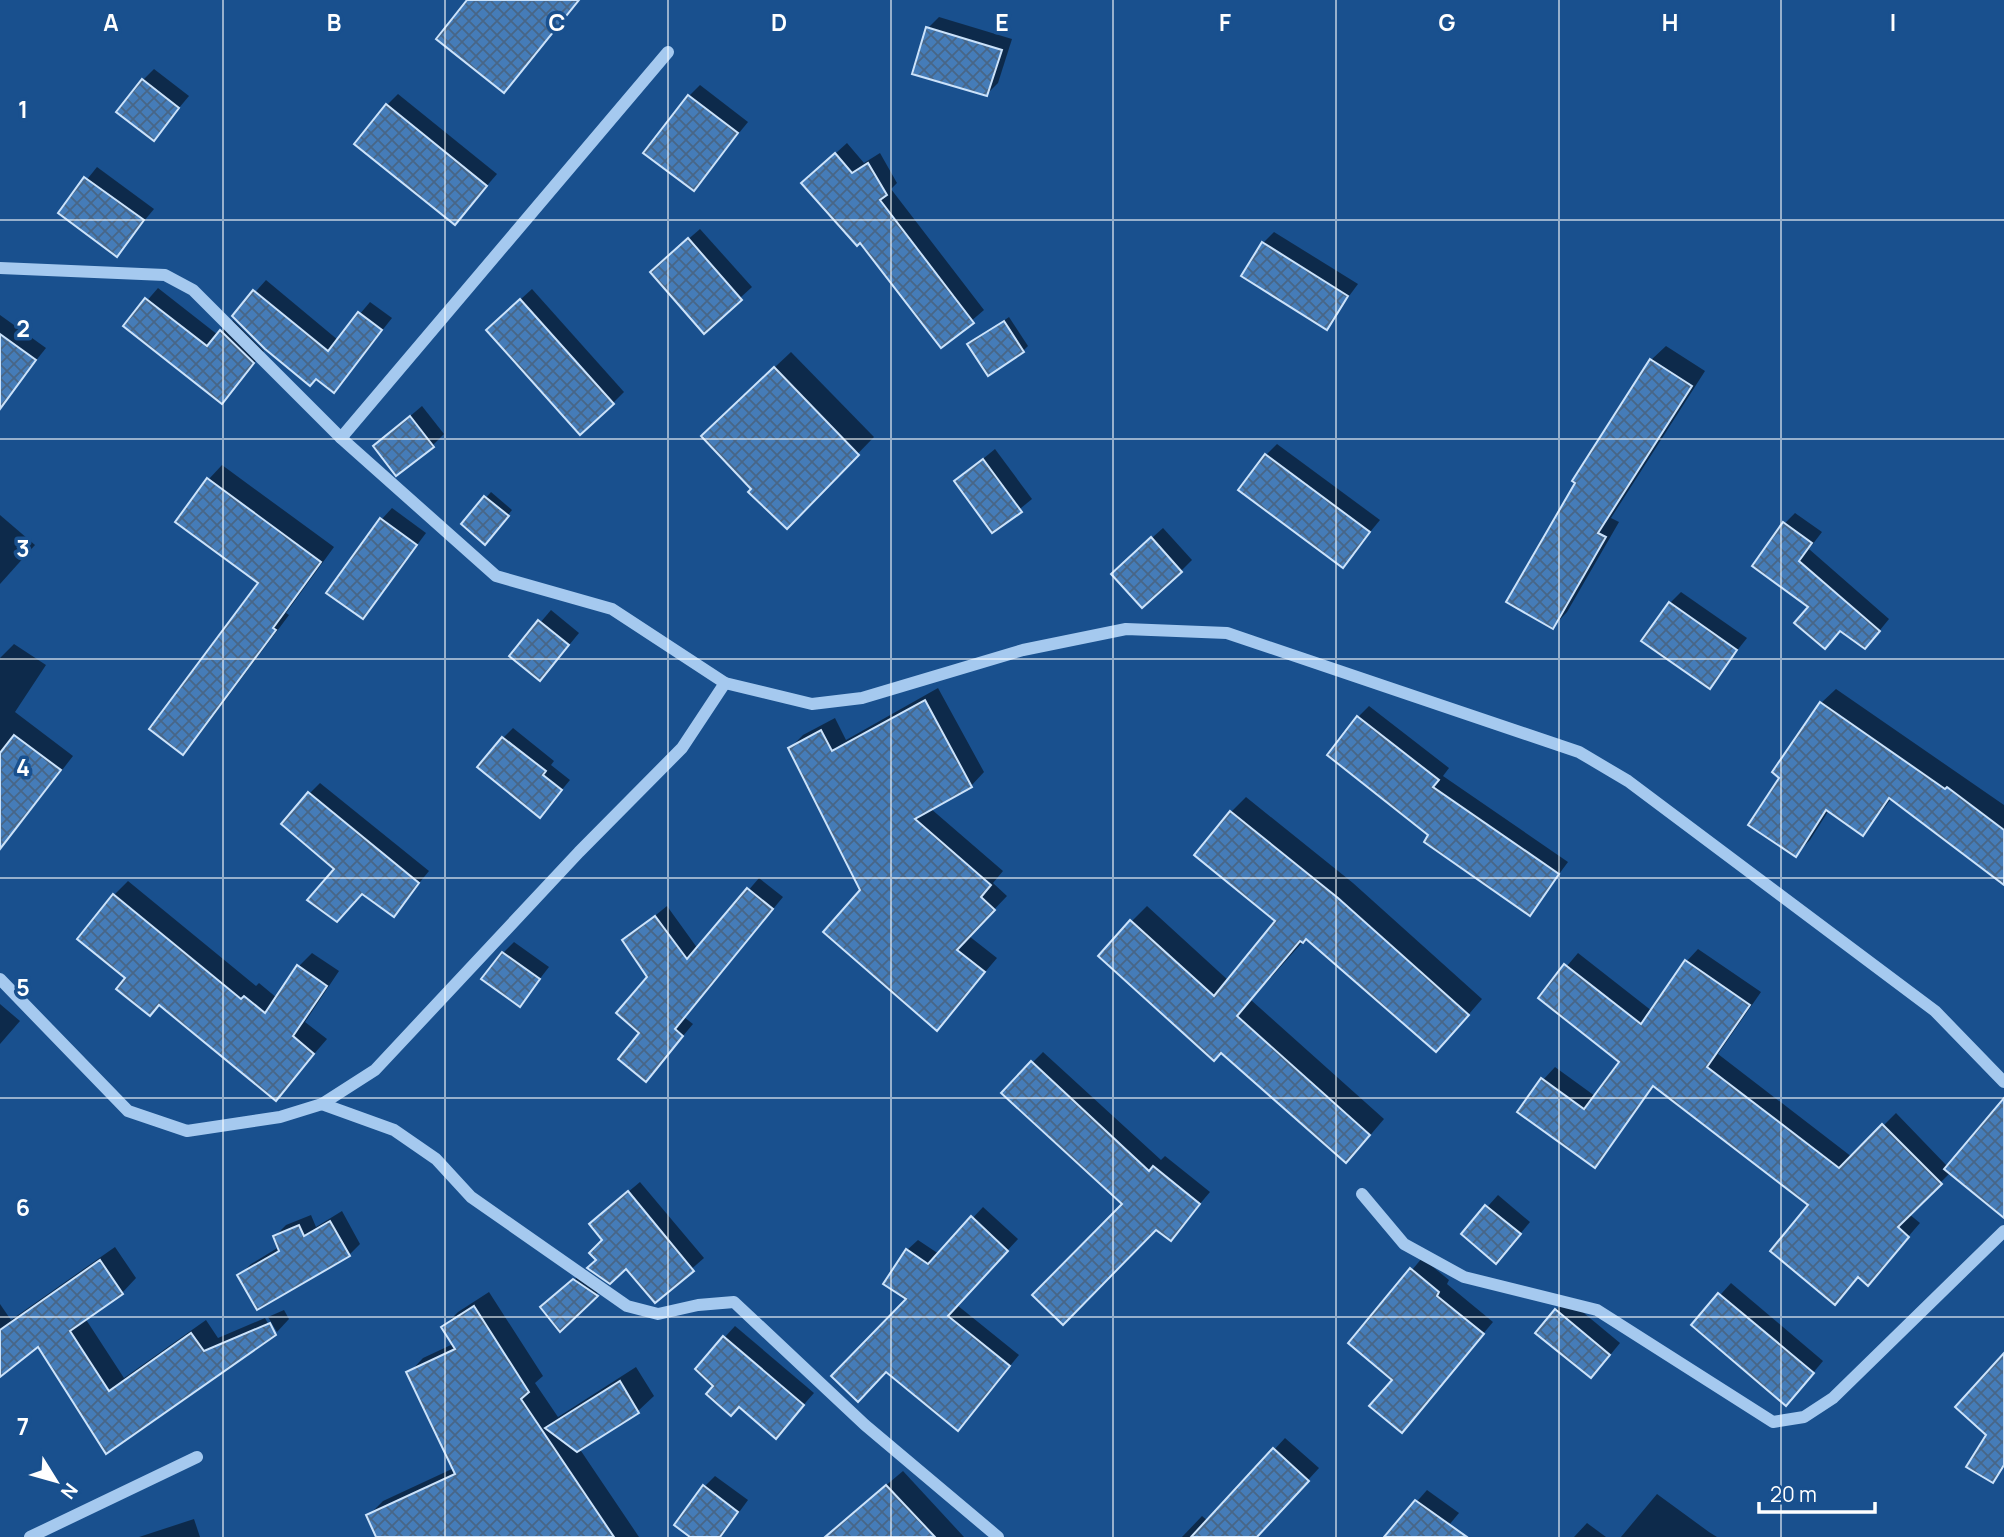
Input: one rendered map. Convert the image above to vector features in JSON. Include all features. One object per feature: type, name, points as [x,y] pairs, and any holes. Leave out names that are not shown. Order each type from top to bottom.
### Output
[{"type":"street","points":[[341,438],[668,52]]},
{"type":"street","points":[[0,268],[165,275],[193,290],[341,438],[496,576],[612,609],[725,683],[812,704],[862,698],[1023,650],[1126,629],[1227,633],[1579,752],[1628,782],[1935,1011],[2004,1082]]},
{"type":"street","points":[[0,979],[128,1111],[187,1131],[280,1117],[321,1104],[376,1070],[579,852],[682,748],[725,683]]},
{"type":"street","points":[[321,1104],[394,1130],[436,1159],[471,1197],[627,1306],[658,1314],[698,1305],[734,1302],[865,1424],[998,1537]]},
{"type":"street","points":[[1362,1194],[1404,1244],[1464,1277],[1597,1310],[1773,1422],[1804,1417],[1833,1398],[2004,1231]]},
{"type":"street","points":[[30,1537],[197,1457]]},
{"type":"building","points":[[467,0],[579,0],[504,93],[436,39]]},
{"type":"building","points":[[926,27],[1002,50],[987,96],[912,74]]},
{"type":"building","points":[[142,79],[179,108],[154,141],[116,112]]},
{"type":"building","points":[[688,95],[738,133],[694,191],[643,153]]},
{"type":"building","points":[[386,104],[487,186],[455,225],[354,144]]},
{"type":"building","points":[[835,153],[852,173],[868,163],[887,195],[880,200],[974,323],[941,348],[860,243],[857,246],[801,183]]},
{"type":"building","points":[[84,177],[144,220],[117,257],[58,213]]},
{"type":"building","points":[[688,238],[742,300],[704,334],[650,272]]},
{"type":"building","points":[[1262,242],[1348,296],[1327,330],[1241,276]]},
{"type":"building","points":[[253,290],[328,351],[358,312],[382,330],[334,393],[316,379],[310,386],[265,349],[232,316]]},
{"type":"building","points":[[145,298],[207,346],[220,330],[254,363],[222,404],[123,326]]},
{"type":"building","points":[[520,299],[614,404],[580,435],[486,330]]},
{"type":"building","points":[[1004,321],[1024,352],[988,376],[967,344]]},
{"type":"building","points":[[0,334],[36,360],[0,409]]},
{"type":"building","points":[[1650,359],[1692,386],[1598,533],[1606,537],[1553,629],[1506,602],[1575,483],[1572,481]]},
{"type":"building","points":[[774,367],[859,455],[787,529],[748,492],[751,489],[701,436]]},
{"type":"building","points":[[410,416],[434,447],[396,476],[373,446]]},
{"type":"building","points":[[1265,454],[1370,532],[1343,568],[1238,490]]},
{"type":"building","points":[[983,459],[1022,512],[992,533],[954,481]]},
{"type":"building","points":[[207,478],[321,562],[273,628],[276,630],[183,755],[149,729],[258,583],[175,522]]},
{"type":"building","points":[[484,496],[509,516],[485,545],[461,524]]},
{"type":"building","points":[[380,518],[417,545],[363,619],[326,593]]},
{"type":"building","points":[[1783,522],[1812,543],[1799,561],[1880,631],[1865,649],[1840,631],[1825,649],[1794,623],[1808,607],[1752,566]]},
{"type":"building","points":[[1151,537],[1182,572],[1142,608],[1111,574]]},
{"type":"building","points":[[1669,602],[1737,650],[1710,689],[1641,641]]},
{"type":"building","points":[[538,620],[569,645],[540,681],[509,656]]},
{"type":"building","points":[[925,700],[972,787],[915,819],[991,885],[981,897],[995,910],[957,950],[985,972],[937,1031],[823,932],[860,890],[788,748],[821,730],[832,751]]},
{"type":"building","points":[[1820,702],[1945,789],[1947,787],[2004,830],[2004,885],[1889,798],[1863,836],[1826,810],[1796,857],[1748,825],[1779,778],[1772,772]]},
{"type":"building","points":[[1357,716],[1439,780],[1433,787],[1559,874],[1530,916],[1424,842],[1428,835],[1327,755]]},
{"type":"building","points":[[14,735],[61,770],[0,849],[0,753]]},
{"type":"building","points":[[502,737],[546,771],[543,775],[562,790],[540,818],[477,767]]},
{"type":"building","points":[[308,792],[419,883],[394,917],[362,894],[337,922],[307,900],[334,869],[281,824]]},
{"type":"building","points":[[1230,811],[1338,898],[1469,1015],[1436,1052],[1306,939],[1303,943],[1300,941],[1237,1016],[1370,1135],[1346,1163],[1221,1053],[1214,1061],[1098,956],[1130,920],[1214,996],[1275,921],[1194,855]]},
{"type":"building","points":[[747,888],[773,909],[675,1029],[683,1036],[646,1082],[618,1059],[639,1033],[616,1013],[647,977],[622,940],[655,916],[687,959]]},
{"type":"building","points":[[113,894],[241,999],[244,996],[265,1013],[297,965],[327,986],[293,1036],[314,1054],[276,1101],[159,1005],[150,1016],[116,989],[125,978],[77,939]]},
{"type":"building","points":[[502,952],[540,979],[520,1007],[481,979]]},
{"type":"building","points":[[1685,960],[1750,1005],[1707,1067],[1839,1168],[1882,1124],[1942,1184],[1898,1227],[1909,1237],[1868,1286],[1858,1277],[1835,1305],[1770,1251],[1808,1205],[1653,1086],[1595,1168],[1517,1112],[1541,1078],[1584,1109],[1619,1062],[1538,998],[1564,964],[1641,1024]]},
{"type":"building","points":[[1031,1061],[1149,1171],[1153,1166],[1200,1204],[1171,1241],[1156,1230],[1063,1325],[1032,1295],[1122,1204],[1001,1093]]},
{"type":"building","points":[[2004,1098],[2004,1218],[1944,1169]]},
{"type":"building","points":[[628,1191],[694,1271],[655,1303],[626,1269],[610,1284],[587,1268],[596,1260],[589,1253],[602,1240],[589,1224]]},
{"type":"building","points":[[1485,1205],[1521,1234],[1496,1264],[1461,1234]]},
{"type":"building","points":[[971,1216],[1008,1251],[948,1316],[1010,1366],[958,1431],[886,1372],[858,1402],[831,1376],[906,1299],[883,1284],[906,1249],[928,1264]]},
{"type":"building","points":[[330,1221],[350,1256],[257,1310],[237,1275],[279,1251],[273,1236],[299,1225],[304,1236]]},
{"type":"building","points":[[100,1260],[123,1294],[70,1331],[109,1391],[191,1333],[204,1351],[270,1323],[276,1335],[106,1454],[38,1347],[0,1377],[0,1330]]},
{"type":"building","points":[[1410,1268],[1439,1292],[1437,1296],[1484,1334],[1402,1433],[1369,1406],[1392,1380],[1348,1343]]},
{"type":"building","points":[[573,1279],[598,1296],[560,1332],[540,1307]]},
{"type":"building","points":[[1718,1293],[1814,1373],[1786,1406],[1691,1325]]},
{"type":"building","points":[[474,1306],[529,1392],[521,1399],[614,1537],[376,1537],[366,1515],[455,1474],[406,1372],[455,1349],[441,1327]]},
{"type":"building","points":[[1555,1309],[1610,1355],[1591,1378],[1535,1333]]},
{"type":"building","points":[[723,1336],[804,1405],[776,1439],[739,1407],[731,1416],[706,1394],[713,1386],[695,1369]]},
{"type":"building","points":[[2004,1353],[2004,1465],[1993,1483],[1966,1467],[1986,1435],[1955,1407]]},
{"type":"building","points":[[620,1381],[639,1413],[577,1452],[545,1428]]},
{"type":"building","points":[[1273,1448],[1309,1481],[1257,1537],[1191,1537]]},
{"type":"building","points":[[703,1485],[738,1512],[720,1537],[690,1537],[674,1525]]},
{"type":"building","points":[[886,1485],[935,1537],[825,1537]]},
{"type":"building","points":[[1415,1500],[1467,1537],[1384,1537]]}]
